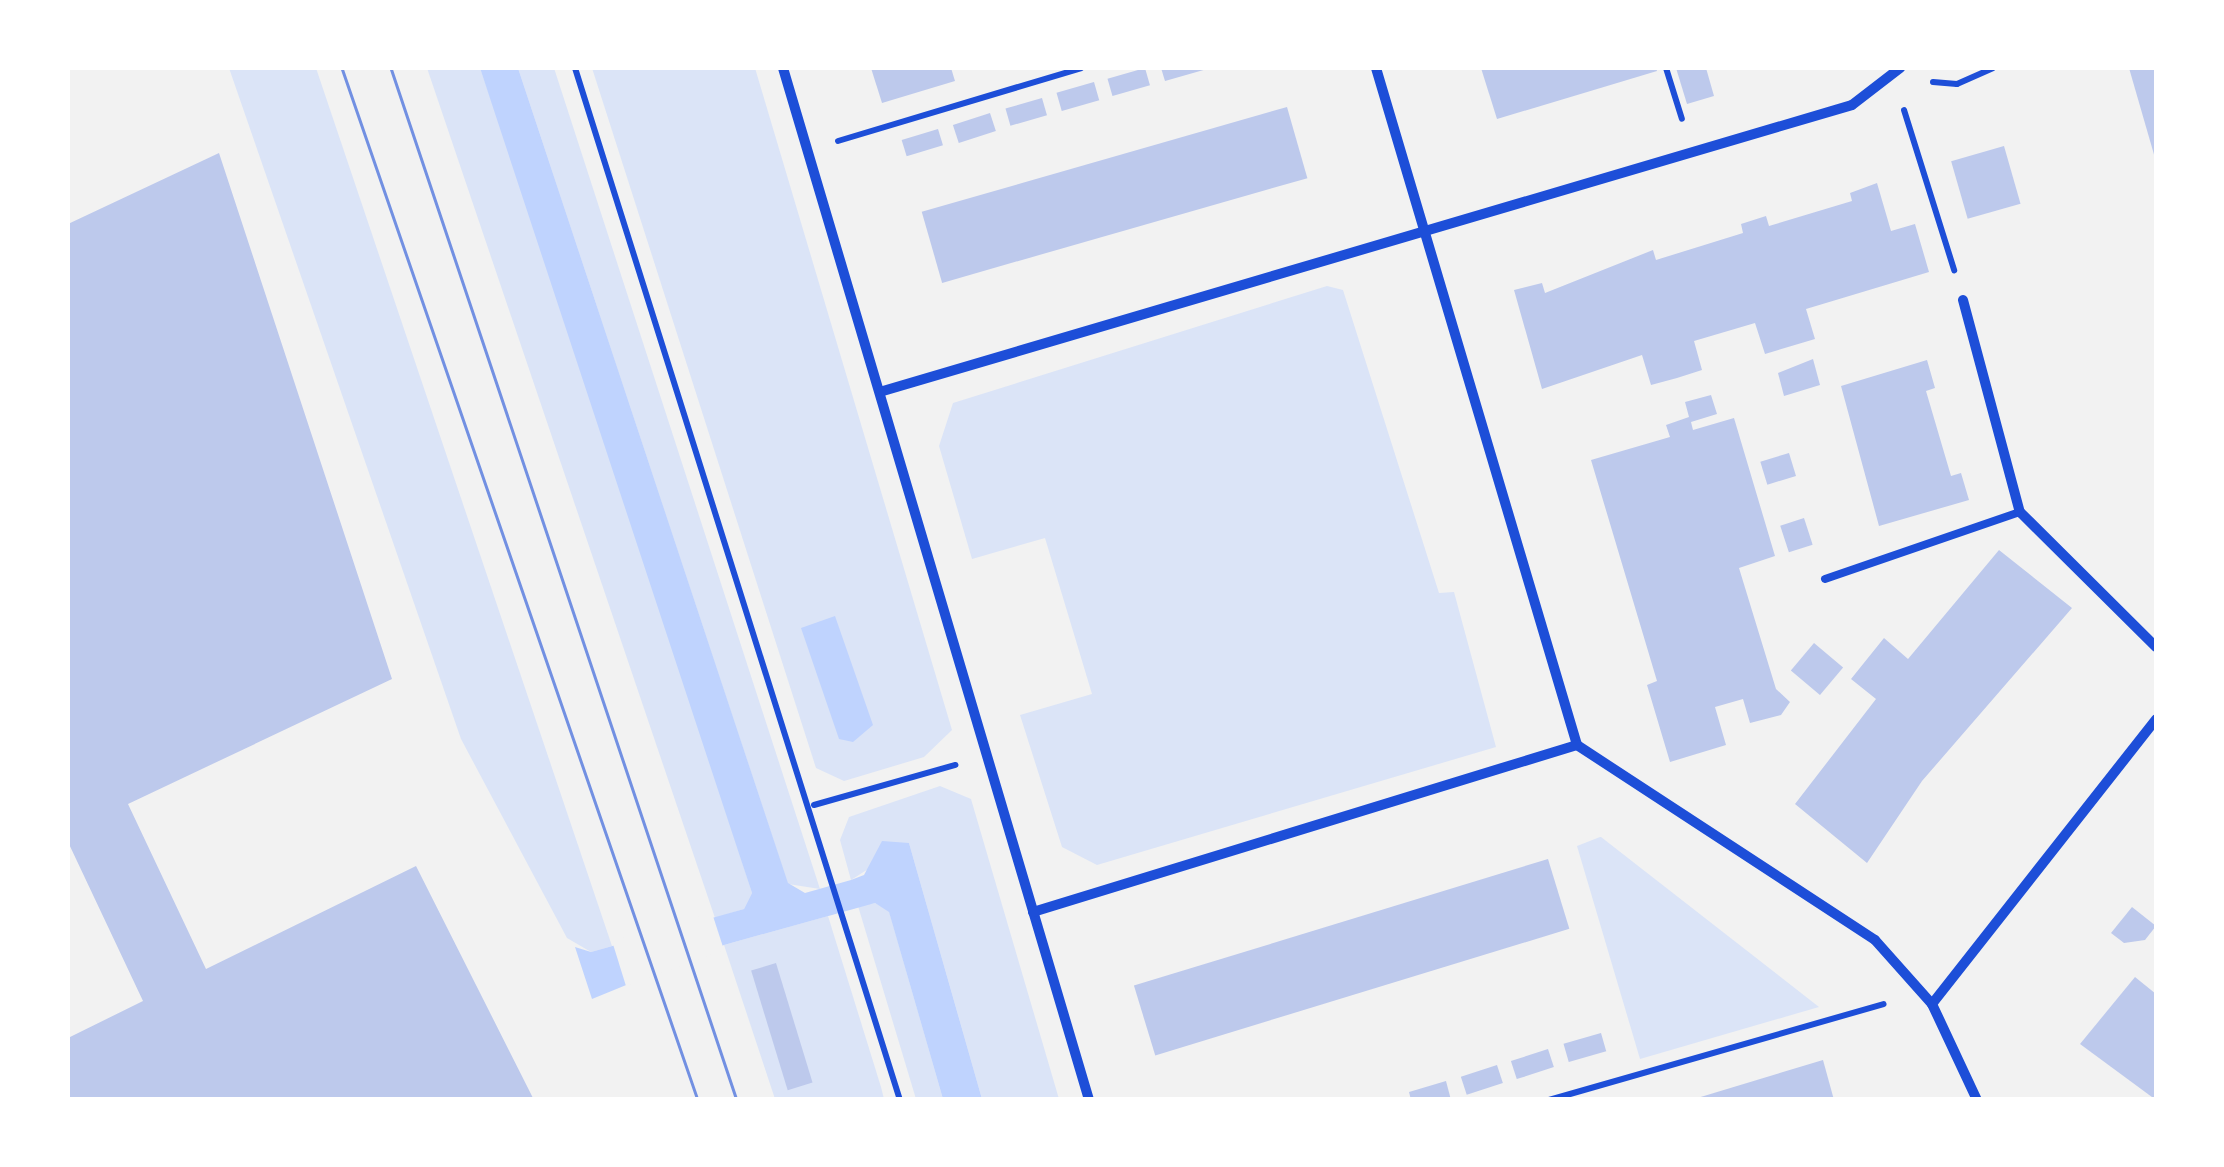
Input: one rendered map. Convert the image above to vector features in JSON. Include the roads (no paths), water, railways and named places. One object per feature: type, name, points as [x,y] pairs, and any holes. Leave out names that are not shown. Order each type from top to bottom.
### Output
[{"type":"street","points":[[783,68],[884,391],[1090,1100]]},
{"type":"street","points":[[1376,68],[1577,746],[1875,940],[1932,1004],[1977,1100]]},
{"type":"street","points":[[884,391],[1424,235],[1852,105],[1897,73]]},
{"type":"street","points":[[1963,300],[2020,512],[2156,647]]},
{"type":"street","points":[[1932,1004],[2156,719]]},
{"type":"street","points":[[1033,912],[1577,746]]},
{"type":"lane","points":[[1825,579],[2020,512]]},
{"type":"water","points":[[480,68],[518,68],[788,883],[805,893],[851,880],[864,875],[882,841],[909,843],[982,1099],[943,1099],[889,912],[875,903],[724,945],[592,999],[575,947],[591,952],[744,909],[752,893]]},
{"type":"water","points":[[835,616],[873,725],[853,742],[839,739],[801,628]]},
{"type":"tram line","points":[[342,68],[698,1100]]},
{"type":"tram line","points":[[391,68],[737,1100]]}]
